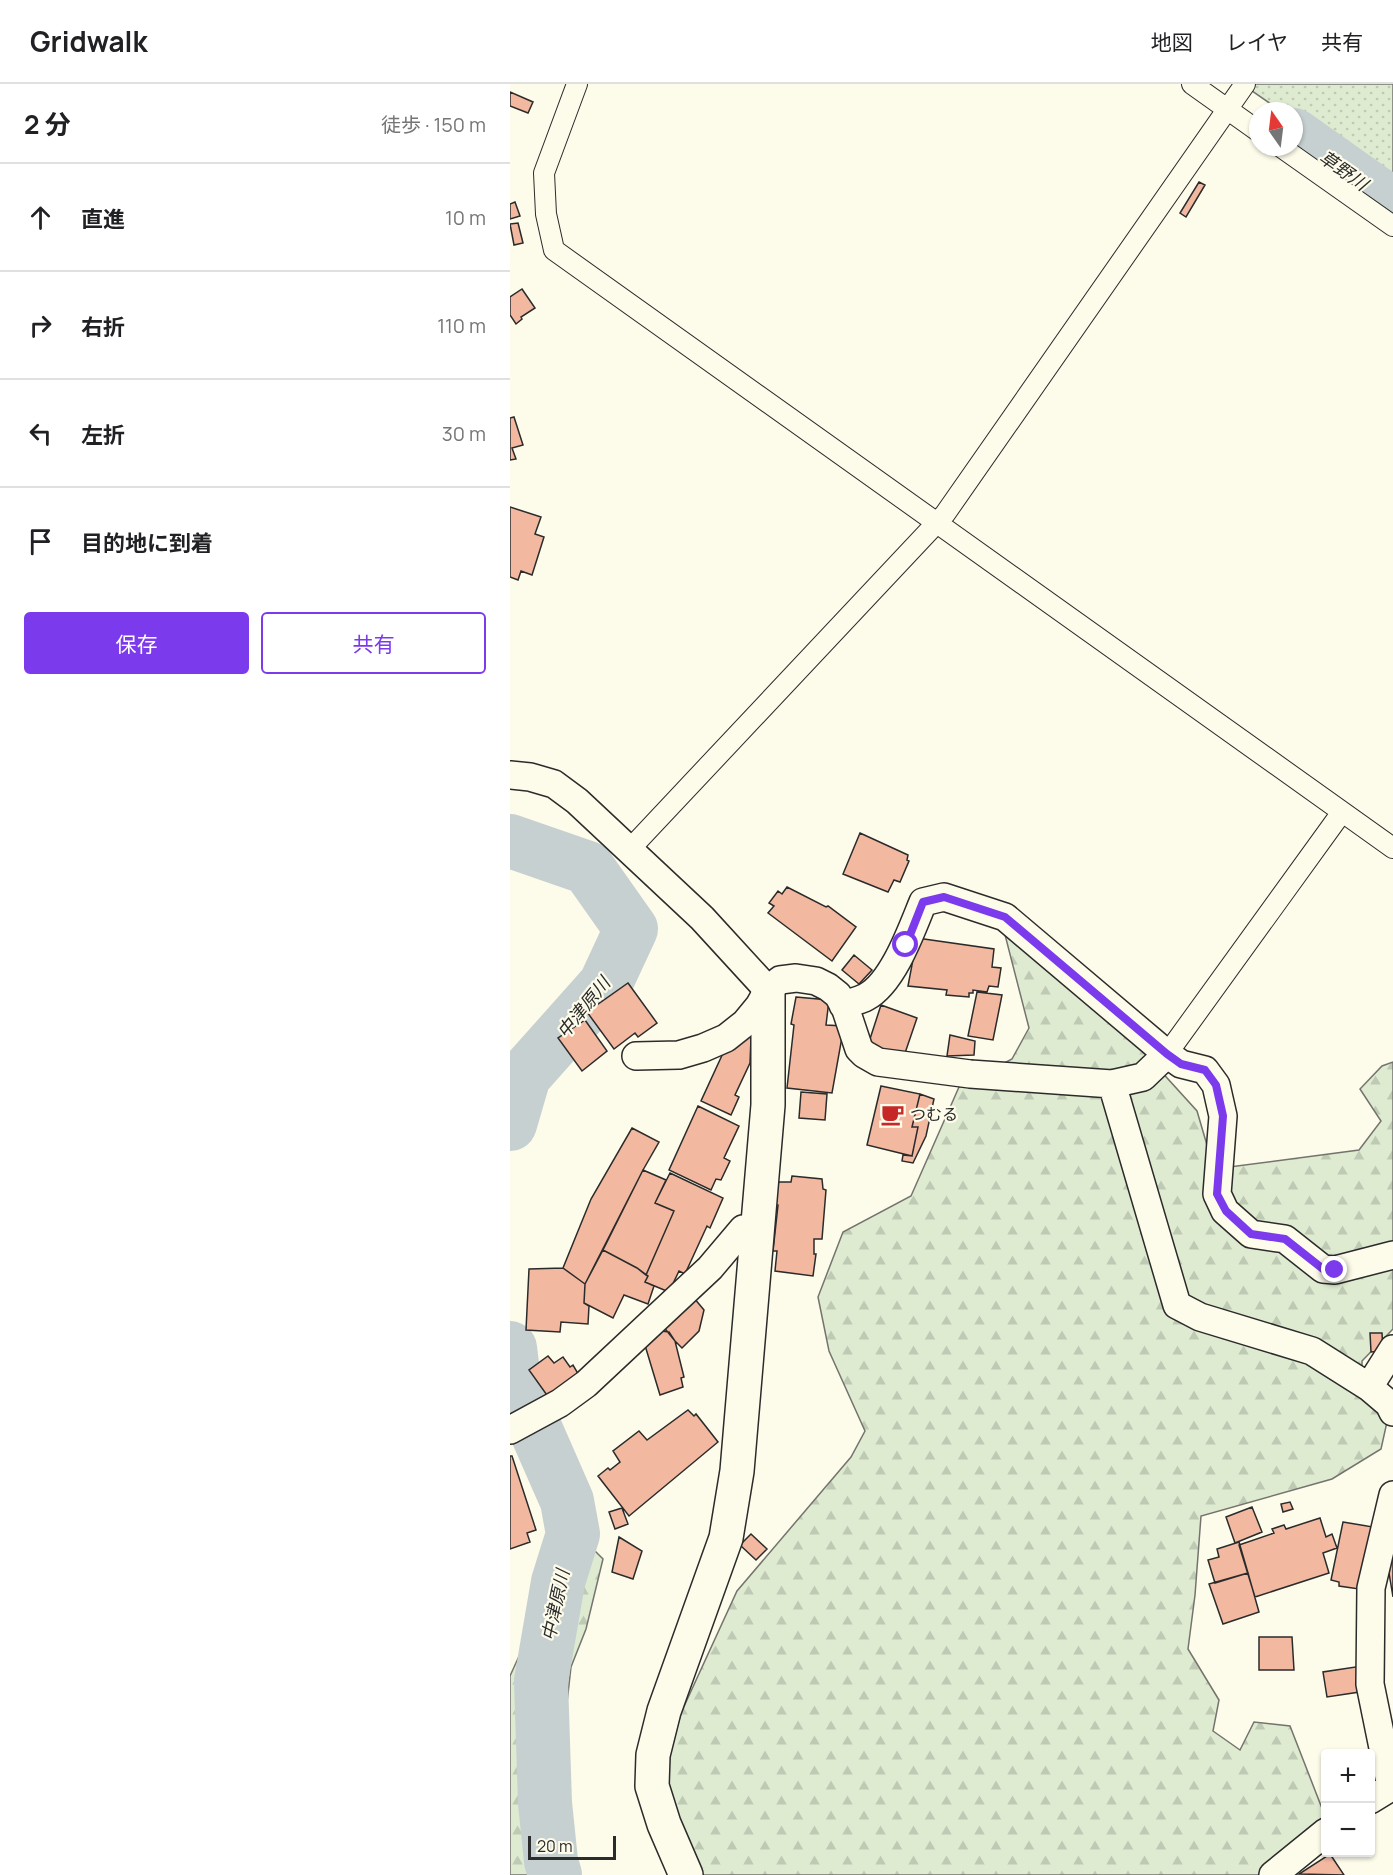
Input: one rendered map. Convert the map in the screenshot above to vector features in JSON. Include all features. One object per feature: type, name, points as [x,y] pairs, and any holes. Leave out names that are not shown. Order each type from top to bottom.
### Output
[{"type":"street","points":[[578,84],[544,173],[546,214],[554,250],[1393,848]]},
{"type":"street","points":[[1192,84],[1249,124]]},
{"type":"street","points":[[630,849],[945,514],[1245,84]]},
{"type":"street","points":[[1294,156],[1393,226]]},
{"type":"street","points":[[510,775],[530,777],[554,784],[577,801],[702,918],[768,990],[768,1106],[737,1471],[726,1538],[664,1711],[653,1755],[652,1786],[664,1824],[686,1875]]},
{"type":"street","points":[[636,1056],[678,1055],[704,1048],[726,1038],[745,1023],[768,990],[780,980],[796,978],[816,981],[838,995],[859,1049],[878,1062],[970,1074],[1112,1084],[1143,1077],[1167,1054],[1342,812]]},
{"type":"street","points":[[843,1005],[867,997],[882,983],[906,945],[923,902],[944,897],[1005,917],[1167,1054],[1181,1064],[1205,1070],[1216,1085],[1223,1116],[1217,1194],[1226,1211],[1251,1234],[1285,1239],[1323,1269],[1335,1270],[1393,1255]]},
{"type":"street","points":[[1112,1084],[1177,1305],[1200,1317],[1312,1351],[1369,1387],[1389,1404],[1393,1412]]},
{"type":"street","points":[[510,1430],[560,1403],[586,1384],[710,1268],[743,1230],[758,1230]]},
{"type":"street","points":[[1369,1387],[1393,1349]]},
{"type":"street","points":[[1375,1797],[1391,1787],[1370,1684],[1371,1588],[1393,1495]]},
{"type":"street","points":[[1273,1875],[1321,1837]]},
{"type":"green space","points":[[1242,84],[1393,84],[1393,193],[1303,128],[1303,102],[1268,102]]},
{"type":"green space","points":[[1003,927],[1109,1014],[1197,1111],[1214,1169],[1359,1150],[1381,1121],[1360,1089],[1382,1066],[1393,1062],[1393,1329],[1362,1361],[1362,1391],[1387,1422],[1381,1449],[1332,1479],[1201,1516],[1188,1649],[1219,1700],[1213,1731],[1240,1750],[1254,1722],[1290,1726],[1321,1806],[1321,1820],[1259,1875],[702,1875],[678,1817],[668,1781],[670,1754],[681,1713],[737,1591],[851,1457],[865,1431],[829,1351],[818,1297],[843,1232],[911,1196],[959,1087],[1012,1059],[1029,1028]]},
{"type":"green space","points":[[587,1543],[603,1559],[586,1629],[571,1667],[559,1774],[572,1875],[510,1875],[510,1676],[535,1621],[542,1582]]},
{"type":"building","points":[[510,92],[533,102],[528,113],[510,106]]},
{"type":"building","points":[[1199,182],[1205,185],[1186,217],[1180,213]]},
{"type":"building","points":[[515,202],[520,216],[510,219],[510,204]]},
{"type":"building","points":[[518,223],[523,243],[514,245],[510,224]]},
{"type":"building","points":[[522,289],[535,308],[521,317],[522,319],[516,324],[510,315],[510,297]]},
{"type":"building","points":[[514,417],[523,445],[512,448],[516,459],[510,460],[510,418]]},
{"type":"building","points":[[510,507],[541,517],[535,534],[544,537],[532,575],[521,571],[518,580],[510,577]]},
{"type":"building","points":[[860,833],[908,855],[907,860],[909,861],[900,882],[894,880],[888,892],[843,874]]},
{"type":"building","points":[[787,887],[828,906],[856,927],[832,961],[768,913],[774,906],[769,903],[778,891],[782,894]]},
{"type":"building","points":[[917,938],[994,949],[992,967],[1001,968],[998,987],[989,986],[987,992],[973,990],[973,993],[969,993],[969,997],[946,995],[947,990],[908,986]]},
{"type":"building","points":[[854,955],[872,970],[859,984],[842,970]]},
{"type":"building","points":[[628,983],[657,1023],[638,1037],[635,1033],[614,1049],[587,1012]]},
{"type":"building","points":[[977,992],[1002,995],[993,1040],[968,1036]]},
{"type":"building","points":[[796,997],[829,1000],[826,1025],[844,1026],[832,1093],[787,1088],[794,1025],[791,1024]]},
{"type":"building","points":[[881,1005],[917,1018],[904,1056],[868,1045]]},
{"type":"building","points":[[585,1020],[607,1051],[582,1071],[558,1038]]},
{"type":"building","points":[[748,1035],[751,1038],[750,1063],[735,1095],[739,1097],[731,1115],[701,1101],[724,1051]]},
{"type":"building","points":[[950,1035],[975,1041],[974,1055],[947,1056]]},
{"type":"building","points":[[881,1086],[920,1094],[912,1127],[918,1127],[912,1156],[867,1145]]},
{"type":"building","points":[[801,1092],[827,1094],[825,1120],[799,1118]]},
{"type":"building","points":[[920,1094],[934,1099],[926,1136],[913,1163],[902,1161],[903,1155],[912,1156],[918,1127],[912,1127]]},
{"type":"building","points":[[698,1106],[739,1126],[724,1158],[730,1161],[721,1180],[716,1179],[711,1190],[669,1170]]},
{"type":"building","points":[[632,1128],[659,1142],[585,1284],[563,1268],[591,1199]]},
{"type":"building","points":[[643,1170],[666,1180],[655,1203],[674,1211],[646,1275],[603,1250]]},
{"type":"building","points":[[670,1173],[723,1198],[685,1274],[679,1271],[669,1292],[645,1282],[674,1211],[655,1203]]},
{"type":"building","points":[[792,1176],[822,1179],[823,1189],[826,1190],[822,1239],[814,1239],[814,1254],[816,1254],[813,1276],[775,1271],[777,1251],[773,1251],[778,1205],[772,1204],[774,1185],[779,1182],[791,1182]]},
{"type":"building","points":[[603,1250],[648,1276],[645,1282],[654,1286],[648,1304],[624,1295],[613,1318],[584,1303],[585,1284]]},
{"type":"building","points":[[563,1268],[585,1284],[584,1303],[589,1306],[588,1324],[561,1322],[560,1332],[526,1330],[529,1269]]},
{"type":"building","points":[[694,1298],[704,1310],[699,1331],[682,1348],[662,1325]]},
{"type":"building","points":[[661,1331],[669,1332],[675,1341],[684,1377],[681,1378],[683,1387],[660,1395],[644,1342]]},
{"type":"building","points":[[1370,1333],[1382,1333],[1383,1351],[1371,1352]]},
{"type":"building","points":[[548,1356],[554,1363],[563,1357],[570,1367],[573,1365],[580,1377],[549,1398],[529,1370]]},
{"type":"building","points":[[688,1410],[694,1416],[696,1414],[718,1442],[629,1516],[598,1476],[620,1462],[613,1451],[639,1431],[647,1440]]},
{"type":"building","points":[[510,1456],[512,1456],[536,1530],[527,1533],[530,1542],[510,1549]]},
{"type":"building","points":[[1290,1502],[1293,1509],[1283,1512],[1281,1504]]},
{"type":"building","points":[[1252,1507],[1262,1532],[1235,1543],[1226,1517]]},
{"type":"building","points":[[622,1508],[628,1524],[615,1529],[609,1512]]},
{"type":"building","points":[[1320,1518],[1326,1537],[1332,1534],[1337,1548],[1323,1553],[1329,1573],[1255,1597],[1239,1545],[1274,1533],[1272,1529],[1284,1525],[1286,1529]]},
{"type":"building","points":[[1343,1522],[1373,1527],[1359,1589],[1339,1586],[1339,1582],[1331,1580]]},
{"type":"building","points":[[751,1534],[767,1549],[756,1560],[740,1545]]},
{"type":"building","points":[[619,1537],[642,1551],[633,1579],[612,1572]]},
{"type":"building","points":[[1239,1542],[1248,1573],[1215,1583],[1208,1560],[1219,1557],[1217,1549]]},
{"type":"building","points":[[1393,1548],[1393,1597],[1385,1549]]},
{"type":"building","points":[[1248,1573],[1259,1612],[1223,1624],[1209,1584]]},
{"type":"building","points":[[1259,1637],[1292,1637],[1294,1670],[1259,1670]]},
{"type":"building","points":[[1362,1666],[1366,1691],[1327,1697],[1323,1672]]},
{"type":"building","points":[[1325,1857],[1332,1857],[1344,1875],[1299,1874]]},
{"type":"waterway","name":"草野川","points":[[1303,141],[1393,205]]},
{"type":"waterway","name":"中津原川","points":[[510,841],[588,868],[631,929],[605,985],[524,1076],[510,1124]]},
{"type":"waterway","name":"中津原川","points":[[510,1348],[514,1380],[567,1501],[573,1534],[558,1582],[541,1681],[545,1803],[551,1861],[555,1875]]},
{"type":"place","name":"つむる","points":[[892,1114]]},
{"type":"route","points":[[906,945],[923,902],[944,897],[1005,917],[1167,1054],[1181,1064],[1205,1070],[1216,1085],[1223,1116],[1217,1194],[1226,1211],[1251,1234],[1285,1239],[1323,1269],[1335,1270]]}]
